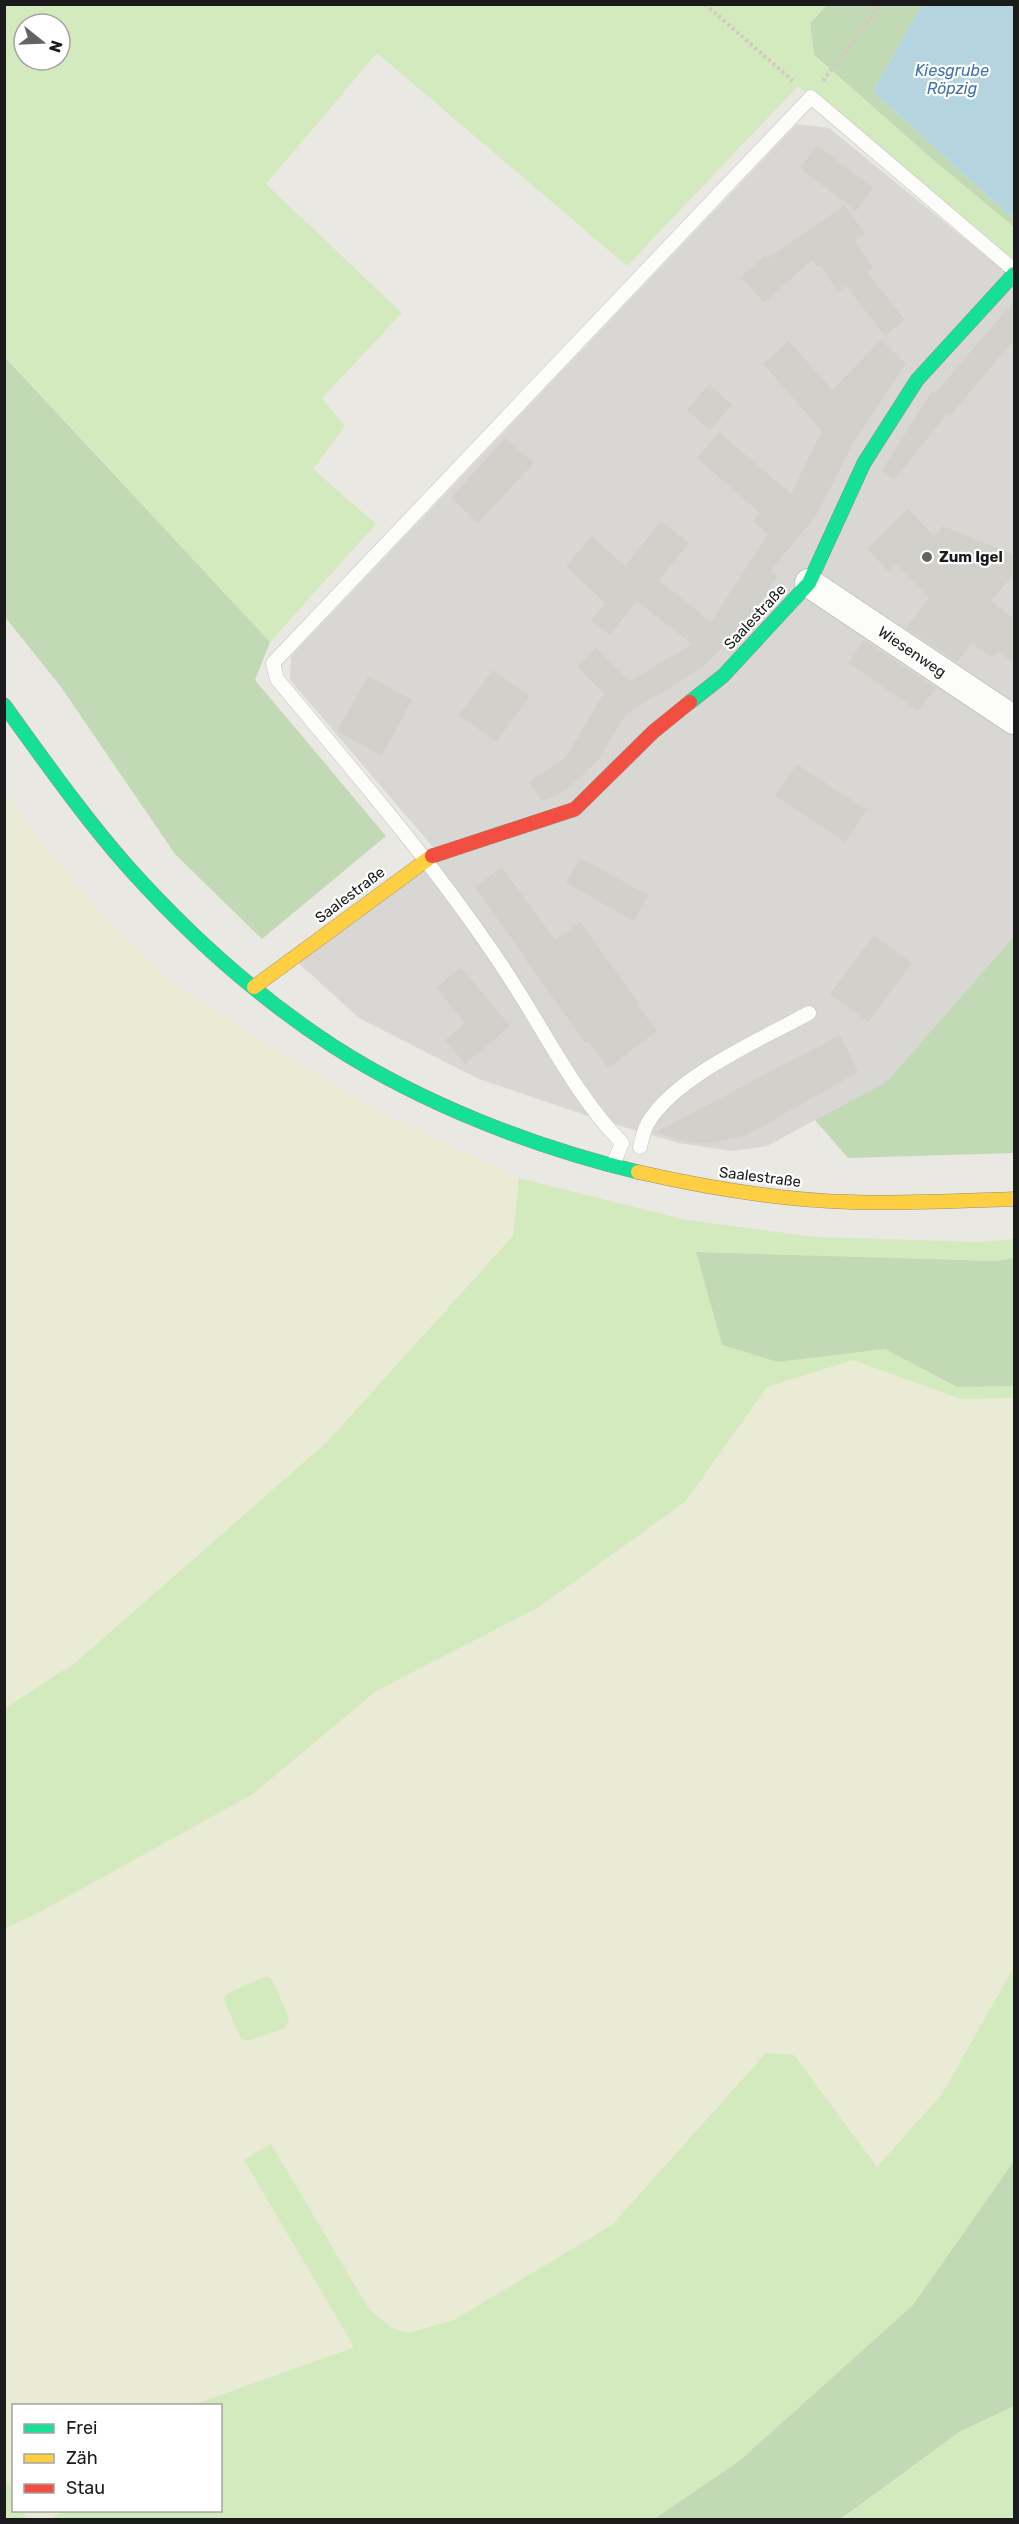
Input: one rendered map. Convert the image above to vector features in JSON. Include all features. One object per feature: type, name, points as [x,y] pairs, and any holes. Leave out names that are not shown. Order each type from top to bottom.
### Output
[{"type":"street","name":"Saalestraße","points":[[1014,272],[917,380],[864,463],[809,583],[723,676],[653,732],[575,809],[546,820],[459,845],[426,858],[254,987],[320,1037],[387,1077],[462,1113],[530,1141],[613,1165],[718,1189],[825,1202],[1014,1199]]},
{"type":"street","name":"Wiesenweg","points":[[809,583],[1014,720]]},
{"type":"street","points":[[4,705],[104,840],[172,913],[254,987]]},
{"type":"lane","points":[[613,1165],[622,1143],[600,1120],[502,966],[426,858],[278,679],[273,663],[811,97],[1014,272]]},
{"type":"lane","points":[[640,1147],[648,1122],[666,1101],[702,1072],[809,1013]]},
{"type":"path","points":[[705,4],[811,97],[881,4]]},
{"type":"shaded area","points":[[797,124],[829,128],[1014,279],[1014,936],[886,1082],[767,1146],[731,1151],[679,1143],[600,1120],[479,1079],[359,1018],[293,958],[438,853],[290,680],[291,656]]},
{"type":"green space","points":[[5,5],[827,5],[810,23],[814,56],[1014,227],[1014,270],[798,86],[627,266],[377,53],[266,184],[402,313],[322,398],[345,426],[313,469],[376,524],[270,642],[5,356]]},
{"type":"green space","points":[[827,5],[922,5],[873,91],[1010,216],[1014,215],[1014,227],[939,165],[814,55],[810,23]]},
{"type":"green space","points":[[4,356],[270,642],[255,680],[386,836],[262,939],[175,854],[61,687],[5,617]]},
{"type":"green space","points":[[4,791],[38,838],[106,920],[184,992],[372,1109],[519,1178],[513,1236],[328,1441],[75,1663],[5,1708]]},
{"type":"green space","points":[[1014,936],[1014,1153],[848,1158],[815,1120],[886,1082]]},
{"type":"green space","points":[[519,1178],[687,1220],[815,1237],[980,1242],[1014,1239],[1014,1258],[994,1261],[696,1252],[722,1345],[778,1362],[885,1349],[956,1387],[1014,1386],[1014,1398],[961,1399],[853,1360],[767,1387],[685,1502],[539,1607],[376,1691],[253,1794],[38,1913],[5,1928],[5,1708],[75,1663],[328,1441],[513,1236]]},
{"type":"green space","points":[[696,1252],[994,1261],[1014,1258],[1014,1386],[957,1387],[885,1349],[778,1362],[722,1345]]},
{"type":"green space","points":[[853,1360],[961,1399],[1014,1398],[1014,1967],[942,2094],[877,2167],[794,2055],[766,2053],[612,2225],[454,2320],[409,2333],[392,2328],[369,2309],[271,2144],[244,2160],[353,2345],[352,2348],[198,2404],[12,2404],[12,2491],[4,2476],[4,1928],[38,1913],[253,1794],[376,1691],[539,1607],[685,1502],[766,1387]]},
{"type":"green space","points":[[1014,1967],[1014,2161],[913,2305],[738,2462],[654,2519],[50,2520],[61,2512],[222,2512],[222,2404],[198,2404],[352,2348],[353,2345],[244,2160],[271,2144],[369,2309],[392,2328],[409,2333],[454,2320],[612,2225],[766,2053],[794,2055],[877,2167],[942,2094]]},
{"type":"green space","points":[[267,1976],[272,1979],[289,2018],[286,2028],[247,2041],[241,2039],[224,2000],[226,1994]]},
{"type":"green space","points":[[1014,2161],[1014,2406],[959,2432],[841,2519],[654,2519],[738,2462],[913,2305]]},
{"type":"green space","points":[[1014,2406],[1014,2515],[1009,2519],[841,2520],[959,2432]]},
{"type":"green space","points":[[4,2476],[12,2491],[12,2512],[23,2512],[27,2519],[5,2519]]},
{"type":"green space","points":[[23,2512],[61,2512],[50,2520],[27,2519]]},
{"type":"water","name":"Kiesgrube Röpzig","points":[[922,5],[1014,5],[1014,215],[1010,216],[873,91]]},
{"type":"building","points":[[817,145],[873,188],[856,211],[800,168]]},
{"type":"building","points":[[845,205],[865,234],[855,241],[873,268],[867,272],[905,320],[885,336],[846,286],[838,292],[820,265],[817,267],[812,260],[764,303],[741,277],[765,255],[768,258]]},
{"type":"building","points":[[1014,301],[1014,340],[950,416],[947,414],[894,480],[882,470],[932,391],[935,393]]},
{"type":"building","points":[[881,340],[906,364],[852,445],[816,516],[770,571],[778,576],[750,619],[701,669],[626,714],[599,759],[573,784],[556,796],[542,801],[529,782],[566,757],[604,693],[577,667],[596,648],[630,681],[692,644],[637,601],[610,635],[591,620],[605,603],[566,566],[592,536],[625,566],[661,521],[689,543],[659,580],[711,622],[768,534],[753,521],[760,513],[697,458],[719,432],[791,494],[822,431],[763,364],[789,341],[832,390]]},
{"type":"building","points":[[709,384],[732,405],[710,430],[687,410]]},
{"type":"building","points":[[505,438],[534,463],[478,523],[451,498]]},
{"type":"building","points":[[908,509],[934,536],[943,526],[1014,555],[1014,574],[991,601],[1014,619],[1014,663],[998,652],[992,658],[972,643],[957,662],[906,628],[929,598],[896,565],[889,572],[867,549]]},
{"type":"building","points":[[864,640],[936,688],[918,711],[848,663]]},
{"type":"building","points":[[493,670],[530,696],[496,742],[459,715]]},
{"type":"building","points":[[368,676],[412,700],[382,756],[337,731]]},
{"type":"building","points":[[797,764],[867,810],[845,842],[775,796]]},
{"type":"building","points":[[580,858],[648,895],[634,921],[566,883]]},
{"type":"building","points":[[502,867],[555,940],[580,922],[657,1031],[608,1068],[588,1041],[585,1042],[475,887]]},
{"type":"building","points":[[874,935],[912,963],[868,1022],[830,994]]},
{"type":"building","points":[[461,967],[510,1026],[465,1064],[445,1040],[465,1023],[436,988]]},
{"type":"building","points":[[840,1035],[858,1072],[747,1135],[712,1143],[688,1142],[656,1132]]},
{"type":"traffic: fast","points":[[690,702],[723,676],[809,583],[864,463],[917,380],[1014,274]]},
{"type":"traffic: fast","points":[[4,705],[95,828],[151,892],[225,963],[305,1027],[368,1067],[442,1105],[559,1150],[638,1172]]},
{"type":"traffic: slow","points":[[254,987],[432,856]]},
{"type":"traffic: slow","points":[[638,1172],[744,1192],[823,1201],[891,1203],[1014,1199]]},
{"type":"traffic: jam","points":[[432,856],[575,809],[653,732],[690,702]]},
{"type":"place","name":"Zum Igel","points":[[927,557]]}]
